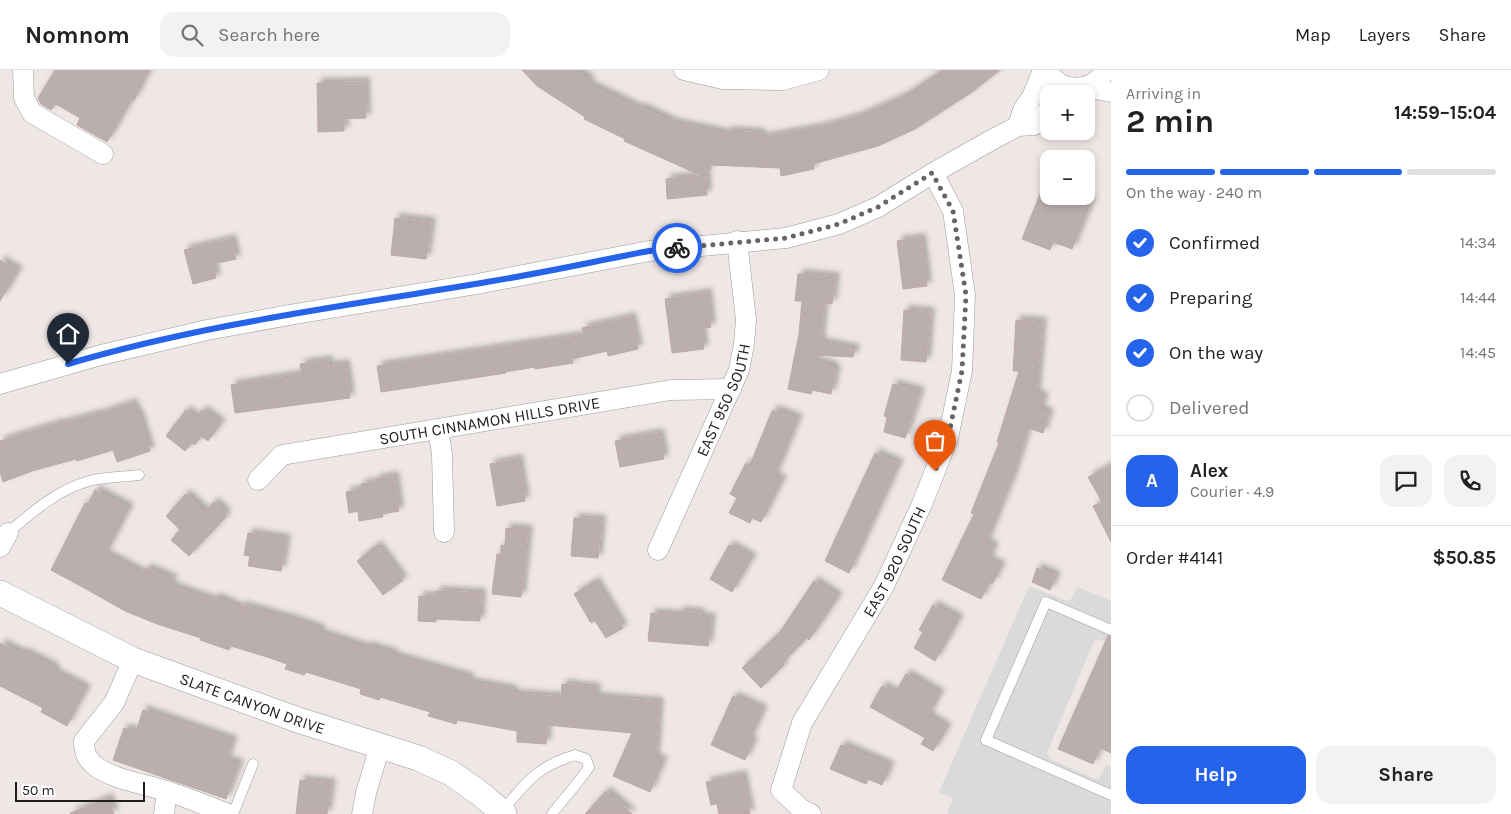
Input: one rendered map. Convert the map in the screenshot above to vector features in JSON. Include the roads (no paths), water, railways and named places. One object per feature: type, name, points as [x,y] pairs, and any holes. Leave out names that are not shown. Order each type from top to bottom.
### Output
[{"type":"street","points":[[23,70],[24,98],[32,113],[103,154]]},
{"type":"street","points":[[684,70],[723,79],[783,80],[819,70]]},
{"type":"street","points":[[1018,126],[1023,110],[1032,97],[1045,70],[1056,82],[1063,85]]},
{"type":"street","points":[[1088,85],[1095,82],[1105,70]]},
{"type":"street","points":[[1095,91],[1111,92]]},
{"type":"street","points":[[0,384],[101,354],[207,330],[478,284],[649,251],[737,241],[786,238],[839,224],[878,207],[932,173],[1018,126],[1034,125],[1040,119]]},
{"type":"street","name":"EAST 920 SOUTH","points":[[811,814],[801,809],[781,790],[802,723],[884,586],[922,504],[948,438],[962,371],[966,295],[953,211],[932,173]]},
{"type":"street","name":"EAST 950 SOUTH","points":[[658,550],[739,370],[746,320],[737,241]]},
{"type":"street","name":"SOUTH CINNAMON HILLS DRIVE","points":[[258,480],[282,455],[671,390],[731,389]]},
{"type":"street","points":[[438,429],[442,454],[444,532]]},
{"type":"street","name":"SLATE CANYON DRIVE","points":[[0,592],[133,660],[298,720],[418,758],[451,773],[482,795],[502,813]]},
{"type":"street","points":[[133,660],[114,703],[84,741],[86,756],[95,766],[106,771],[228,814]]},
{"type":"street","points":[[362,814],[380,746]]},
{"type":"street","points":[[164,814],[167,791]]},
{"type":"lane","points":[[4,540],[41,506],[72,487],[91,481],[139,476]]},
{"type":"lane","points":[[1111,630],[1046,602],[986,740],[1111,794]]},
{"type":"lane","points":[[502,813],[537,772],[557,760],[575,755],[586,759],[589,767],[581,780],[567,794],[552,814]]},
{"type":"lane","points":[[234,814],[253,764]]}]
